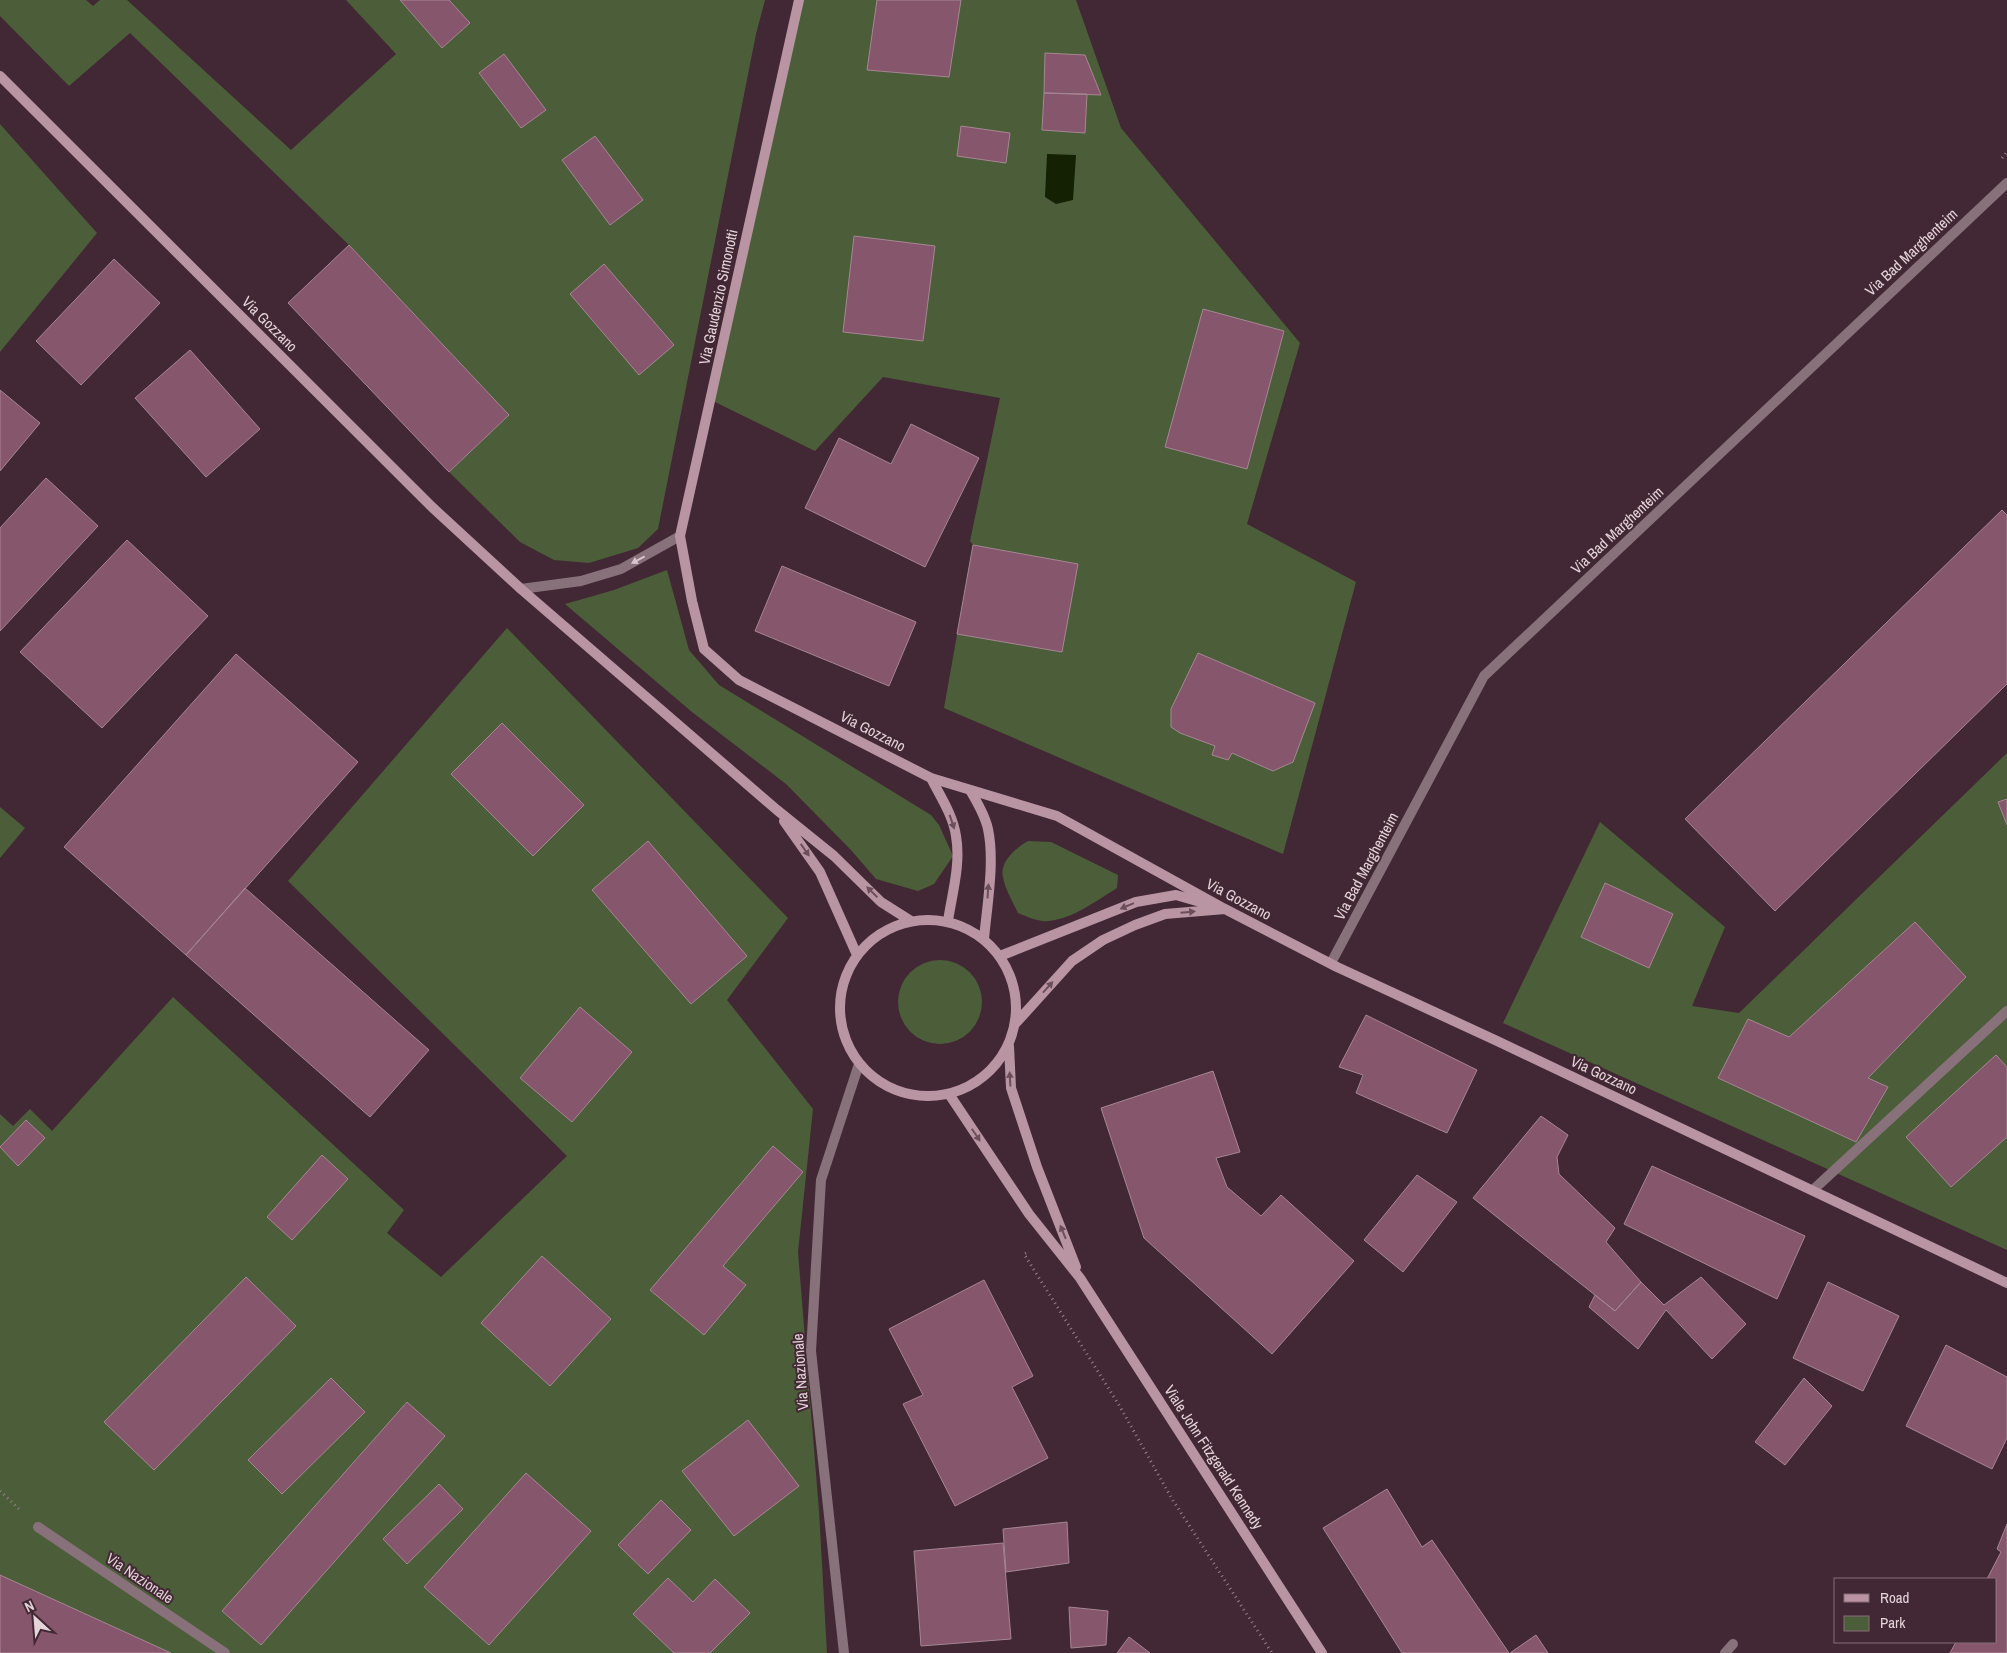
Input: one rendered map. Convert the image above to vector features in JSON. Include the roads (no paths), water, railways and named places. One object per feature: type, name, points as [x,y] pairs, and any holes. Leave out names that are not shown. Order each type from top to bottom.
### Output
[{"type":"main road","name":"Via Gaudenzio Simonotti","points":[[692,600],[680,536],[799,0]]},
{"type":"main road","name":"Via Gozzano","points":[[0,76],[432,507],[521,589],[777,810],[834,856],[881,902],[911,921]]},
{"type":"main road","name":"Via Gozzano","points":[[692,600],[704,649],[739,680],[931,778],[1057,816],[1225,909],[1331,963],[2007,1283]]},
{"type":"main road","points":[[931,778],[950,815],[956,834],[958,858],[948,921]]},
{"type":"main road","points":[[970,790],[980,808],[988,829],[990,852],[984,939]]},
{"type":"main road","name":"Via Gozzano","points":[[777,810],[820,872],[857,955]]},
{"type":"main road","points":[[1000,956],[1136,902],[1176,895],[1225,909]]},
{"type":"main road","points":[[1016,1023],[1072,961],[1103,940],[1165,914],[1225,909]]},
{"type":"main road","points":[[929,919],[948,921],[967,928],[984,939],[1000,956],[1012,977],[1017,1000],[1016,1023],[1009,1046],[994,1067],[974,1085],[949,1094],[924,1097],[900,1092],[877,1081],[859,1064],[846,1044],[840,1022],[839,998],[845,976],[857,955],[872,940],[890,928],[911,921],[929,919]]},
{"type":"main road","name":"Viale John Fitzgerald Kennedy","points":[[1009,1046],[1011,1088],[1037,1167],[1080,1278]]},
{"type":"main road","name":"Viale John Fitzgerald Kennedy","points":[[949,1094],[1029,1214],[1080,1278],[1322,1653]]},
{"type":"street","name":"Via Bad Marghenteim","points":[[1331,963],[1484,676],[2007,183]]},
{"type":"street","points":[[521,589],[581,581],[621,569],[680,536]]},
{"type":"street","points":[[1813,1190],[2007,1011]]},
{"type":"street","name":"Via Nazionale","points":[[844,1653],[811,1351],[821,1180],[859,1064]]},
{"type":"street","name":"Via Nazionale","points":[[38,1527],[225,1653]]},
{"type":"street","points":[[1725,1653],[1733,1644]]}]
